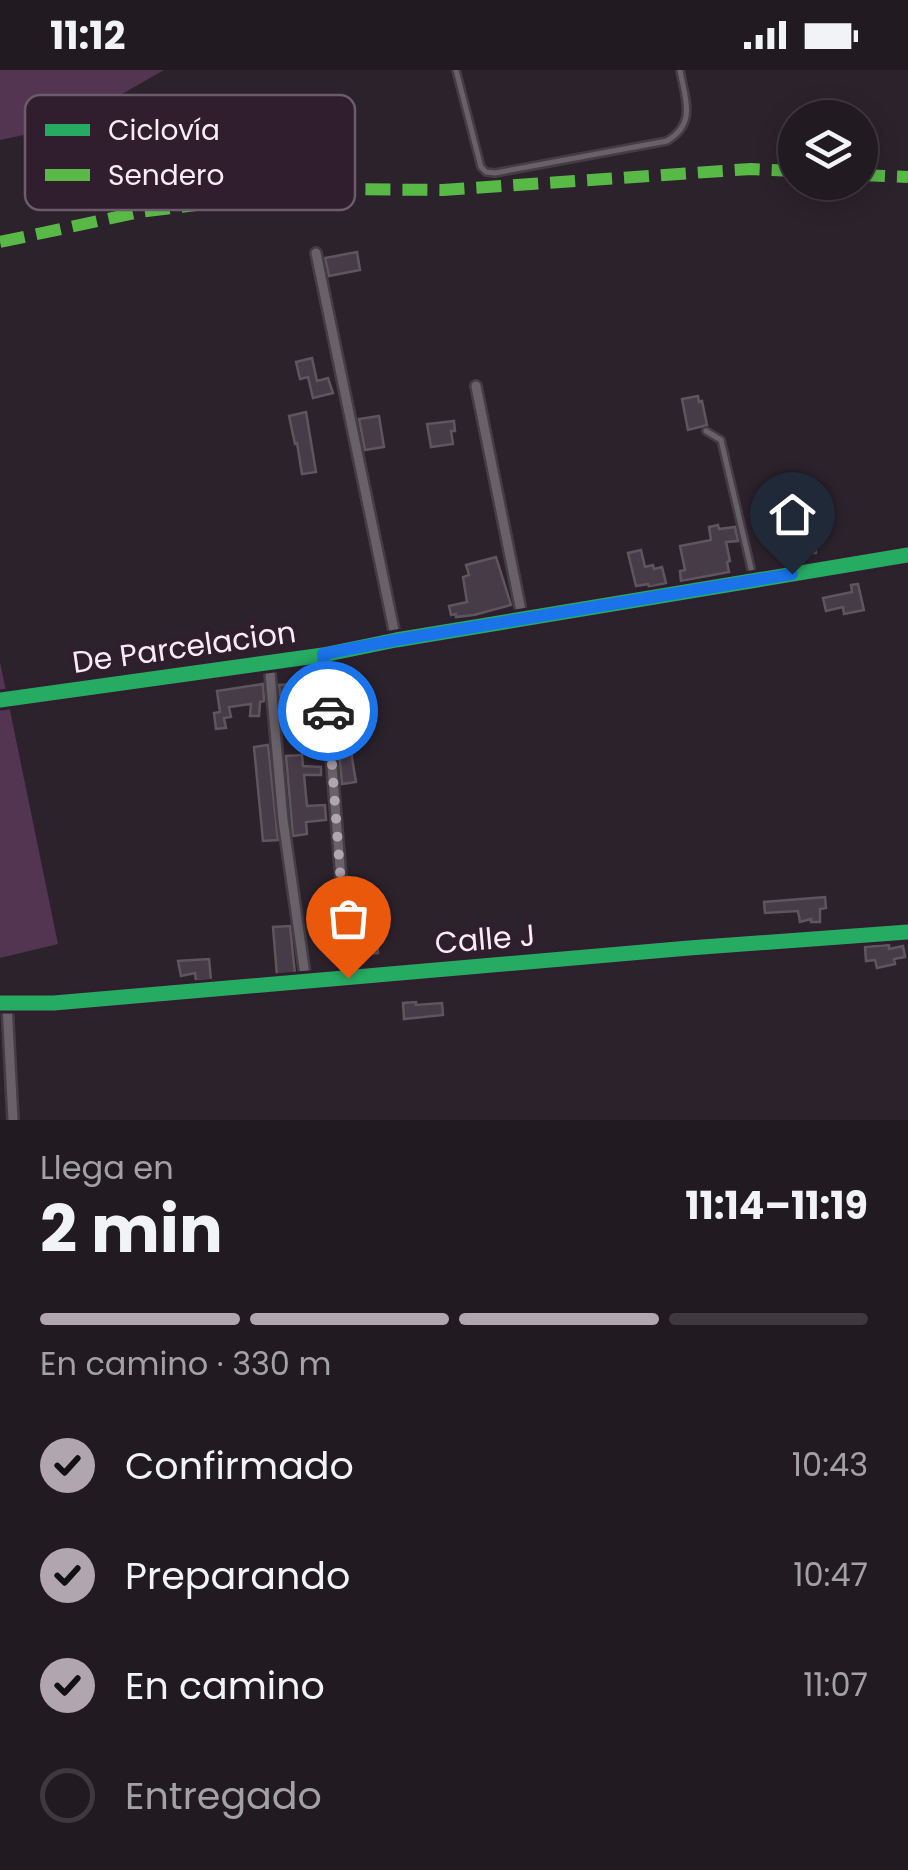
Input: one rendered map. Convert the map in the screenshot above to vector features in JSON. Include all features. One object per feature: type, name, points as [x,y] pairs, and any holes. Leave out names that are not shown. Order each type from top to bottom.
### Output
[{"type":"street","points":[[316,253],[396,640]]},
{"type":"street","points":[[476,386],[523,620]]},
{"type":"street","name":"De Parcelacion","points":[[0,700],[323,654],[908,556]]},
{"type":"street","points":[[323,654],[348,978]]},
{"type":"street","points":[[269,662],[283,820],[306,982]]},
{"type":"street","name":"Calle J","points":[[4,1004],[908,932]]},
{"type":"street","points":[[4,1004],[13,1120]]},
{"type":"lane","points":[[456,70],[481,167],[495,173],[667,140],[678,134],[687,112],[680,70]]},
{"type":"lane","points":[[706,431],[721,440],[754,581]]},
{"type":"shaded area","points":[[0,70],[164,70],[120,95],[25,95],[25,135],[0,140]]},
{"type":"shaded area","points":[[0,662],[58,944],[0,958]]},
{"type":"building","points":[[357,252],[360,270],[329,276],[325,258]]},
{"type":"building","points":[[312,358],[317,381],[328,378],[333,393],[313,398],[308,377],[300,379],[296,362]]},
{"type":"building","points":[[698,396],[707,425],[688,430],[682,399]]},
{"type":"building","points":[[306,412],[316,472],[302,474],[289,416]]},
{"type":"building","points":[[379,416],[384,447],[365,450],[359,419]]},
{"type":"building","points":[[454,421],[453,444],[431,447],[427,424]]},
{"type":"building","points":[[808,502],[819,537],[814,538],[816,553],[806,554],[805,549],[798,552],[794,548],[789,531],[780,534],[774,511]]},
{"type":"building","points":[[718,525],[719,529],[735,527],[738,541],[726,542],[729,572],[681,581],[680,571],[685,570],[680,546],[711,540],[709,527]]},
{"type":"building","points":[[641,550],[645,567],[662,567],[666,583],[636,586],[628,553]]},
{"type":"building","points":[[496,557],[511,605],[474,615],[451,615],[449,606],[467,602],[463,577],[469,575],[466,565]]},
{"type":"building","points":[[858,584],[864,610],[844,614],[843,607],[826,611],[823,598],[852,592],[851,585]]},
{"type":"building","points":[[263,684],[264,701],[260,702],[259,716],[250,716],[251,704],[229,707],[231,717],[224,718],[226,728],[216,729],[214,713],[220,712],[217,691]]},
{"type":"building","points":[[279,685],[317,685],[319,708],[306,710],[307,719],[299,719],[297,699],[281,700]]},
{"type":"building","points":[[335,707],[350,707],[356,782],[342,784]]},
{"type":"building","points":[[268,745],[278,840],[263,841],[254,747]]},
{"type":"building","points":[[302,755],[303,766],[321,767],[321,775],[304,775],[307,806],[325,805],[326,820],[306,822],[307,834],[293,836],[286,756]]},
{"type":"building","points":[[825,897],[826,908],[820,909],[820,922],[800,922],[798,911],[765,913],[764,902]]},
{"type":"building","points":[[335,907],[337,948],[325,949],[323,926],[321,921],[315,922],[313,910]]},
{"type":"building","points":[[373,921],[378,953],[361,954],[359,923]]},
{"type":"building","points":[[290,926],[295,974],[277,976],[273,927]]},
{"type":"building","points":[[889,945],[889,949],[903,946],[905,957],[877,968],[875,960],[866,961],[865,947]]},
{"type":"building","points":[[209,959],[211,980],[196,981],[195,973],[181,976],[178,961]]},
{"type":"building","points":[[403,1003],[442,1003],[443,1015],[404,1019]]},
{"type":"marked path","points":[[355,189],[443,190],[778,170]]},
{"type":"marked path","points":[[878,176],[908,177]]},
{"type":"marked path","points":[[0,242],[156,210]]},
{"type":"cycle path","points":[[0,700],[323,655],[908,555]]},
{"type":"cycle path","points":[[0,1003],[54,1003],[908,932]]},
{"type":"way so far","points":[[328,711],[348,978]]},
{"type":"route","points":[[328,711],[323,654],[792,574]]}]
